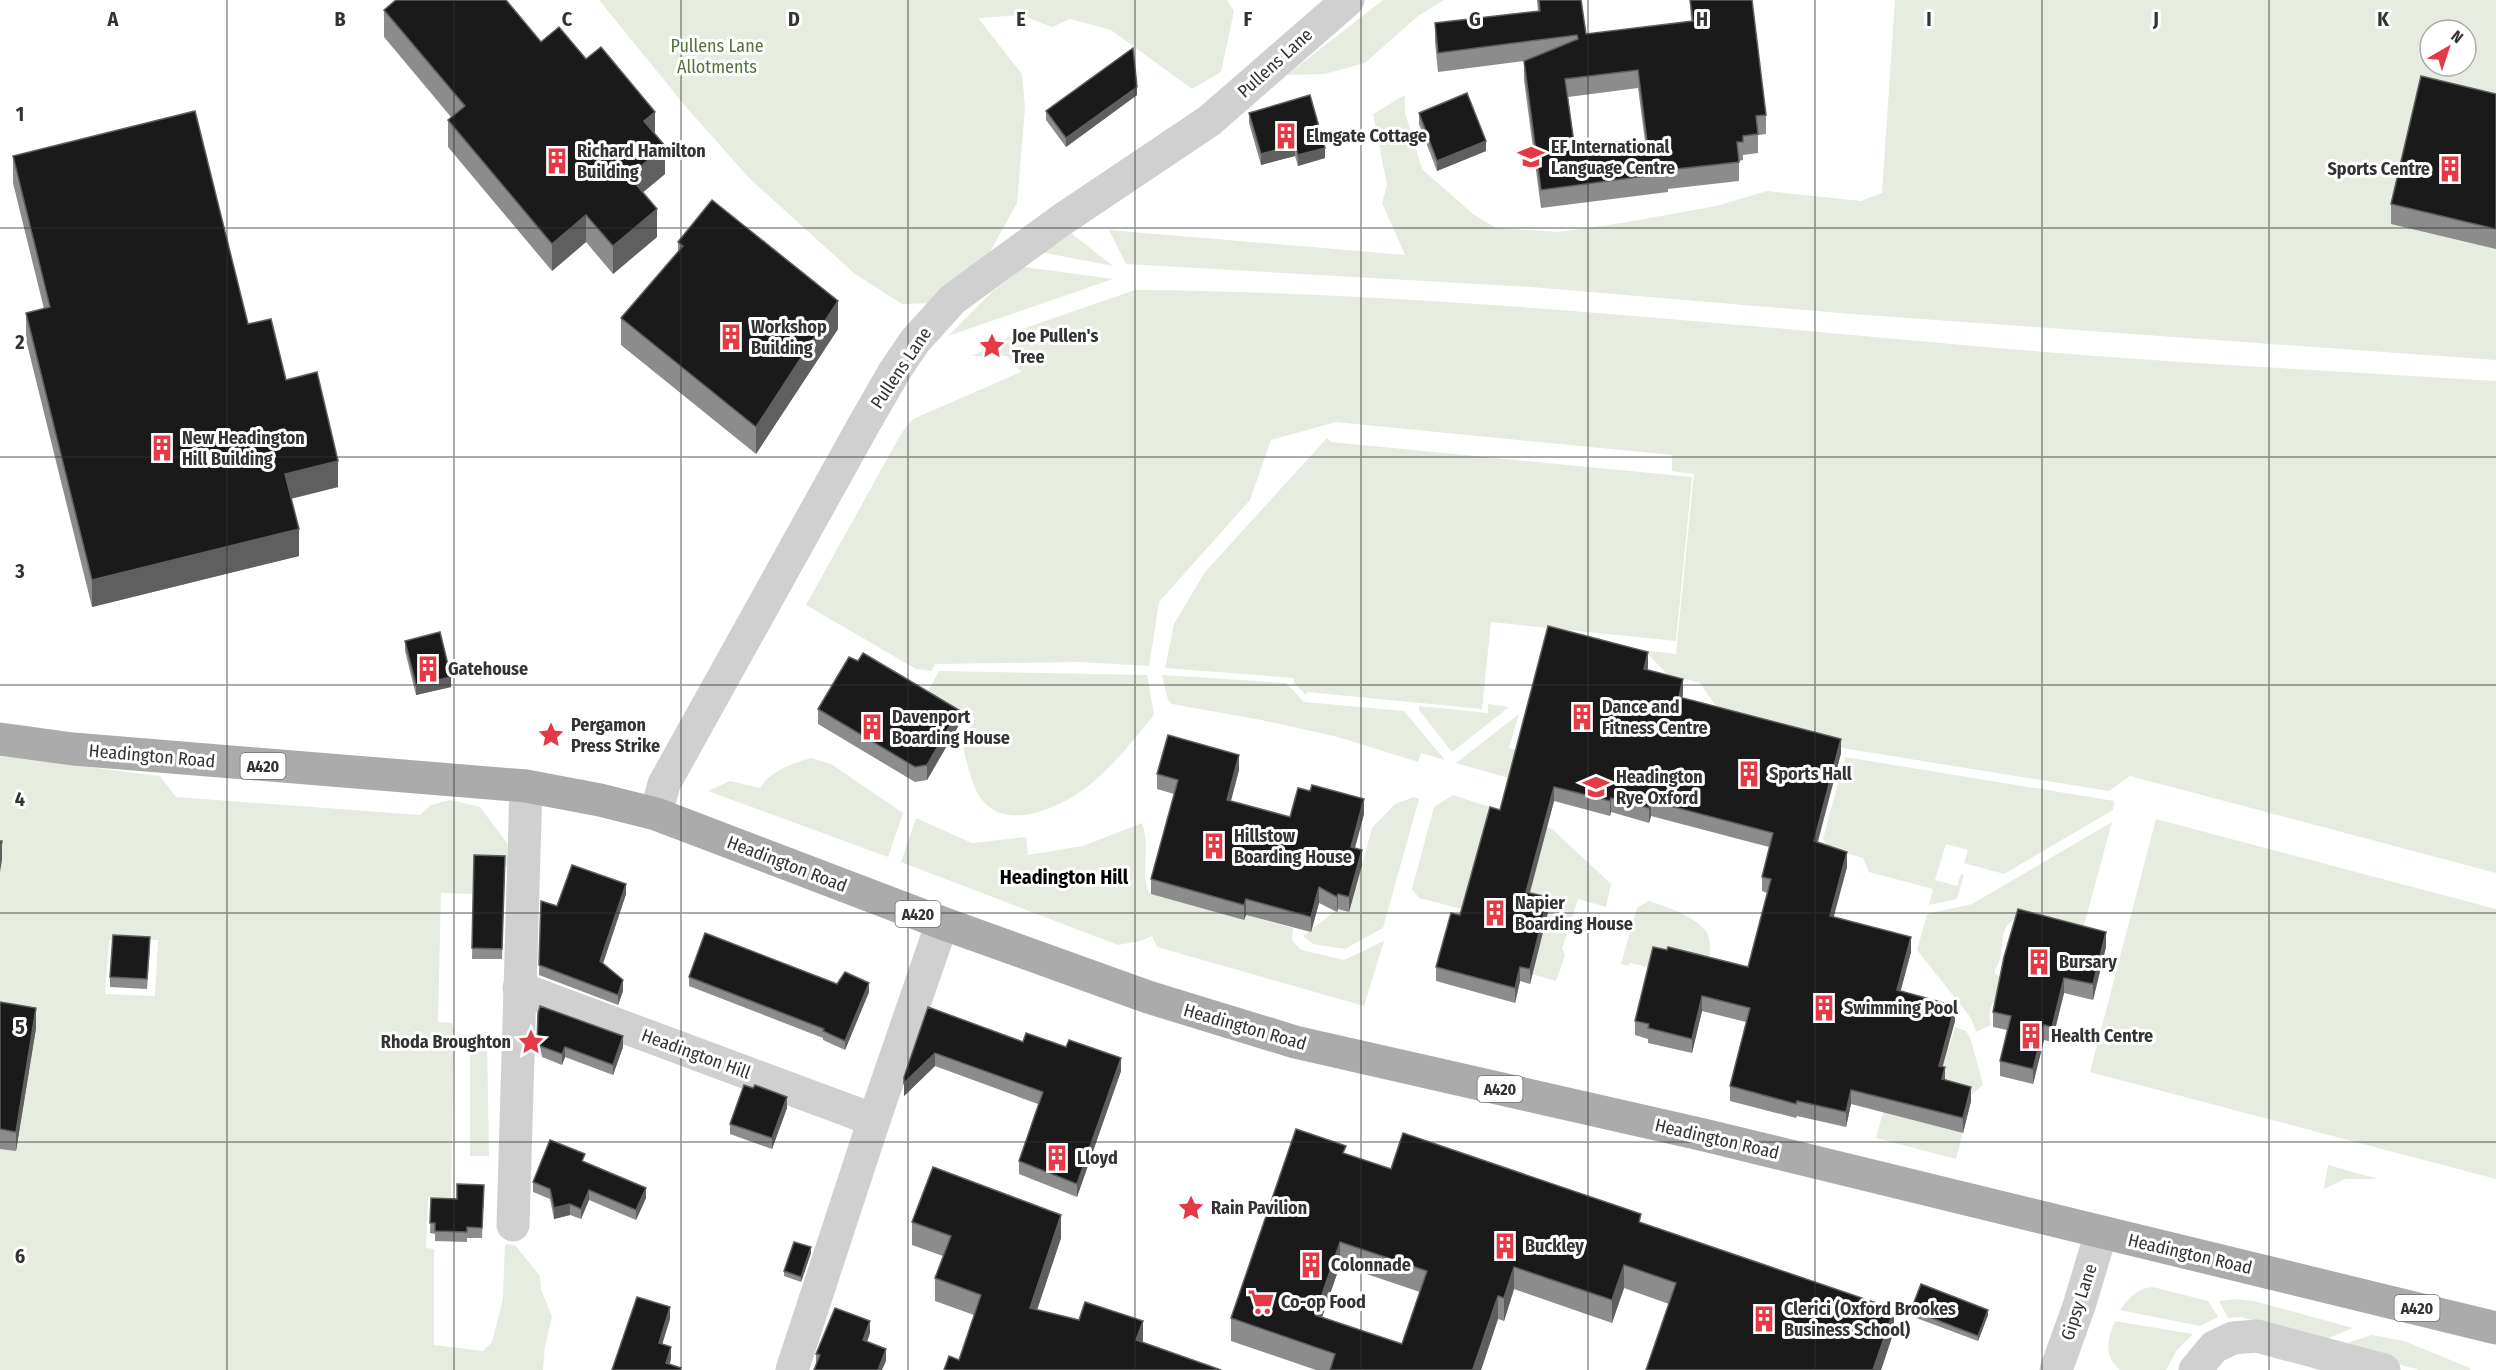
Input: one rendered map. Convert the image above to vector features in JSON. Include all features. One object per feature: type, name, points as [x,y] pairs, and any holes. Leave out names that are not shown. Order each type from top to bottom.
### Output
[{"type":"main road","name":"Headington Road","points":[[0,739],[73,749],[526,786],[600,800],[656,814],[942,923],[1148,997],[1295,1042],[1693,1132],[2496,1328]]},
{"type":"street","name":"Pullens Lane","points":[[656,814],[664,784],[884,390],[915,340],[954,299],[1011,256],[1218,114],[1348,0]]},
{"type":"street","points":[[513,1225],[526,786]]},
{"type":"street","points":[[792,1370],[942,923]]},
{"type":"street","name":"Headington Hill","points":[[519,988],[874,1120]]},
{"type":"street","name":"Gipsy Lane","points":[[2056,1370],[2079,1306],[2101,1233]]},
{"type":"street","points":[[2196,1370],[2214,1347],[2233,1338],[2257,1336],[2384,1370]]},
{"type":"green space","name":"Pullens Lane Allotments","points":[[599,0],[1227,0],[1234,11],[1221,72],[1192,89],[1111,30],[1070,19],[1052,27],[1021,15],[978,18],[1022,74],[1025,108],[1017,203],[986,259],[932,303],[902,304],[855,274],[750,179],[686,107]]},
{"type":"green space","points":[[1383,0],[1444,0],[1418,16],[1365,63],[1325,74],[1287,75]]},
{"type":"green space","points":[[1895,0],[2496,0],[2496,360],[1852,314],[1531,287],[1126,264],[1109,230],[1405,255],[1382,203],[1387,185],[1373,114],[1405,95],[1405,112],[1422,169],[1473,214],[1496,228],[1559,232],[1716,206],[1767,191],[1861,201],[1882,193]]},
{"type":"green space","points":[[1071,233],[1113,266],[1040,252]]},
{"type":"green space","points":[[1024,267],[1113,279],[948,336],[991,293]]},
{"type":"green space","points":[[1135,290],[1351,296],[1566,310],[2059,353],[2496,381],[2496,873],[2130,776],[2109,791],[1848,749],[1722,715],[1700,683],[1667,674],[1644,650],[1676,654],[1694,474],[1672,471],[1672,455],[1336,422],[1271,440],[1250,500],[1159,602],[1149,666],[1079,662],[935,664],[932,671],[916,669],[806,605],[902,432],[913,419],[1021,372],[1007,356],[972,356],[1028,327]]},
{"type":"green space","points":[[1327,438],[1331,442],[1692,477],[1676,641],[1491,622],[1482,709],[1307,692],[1306,695],[1294,683],[1294,678],[1165,668],[1174,624],[1205,572]]},
{"type":"green space","points":[[939,671],[1147,675],[1154,715],[1109,768],[1078,793],[1045,810],[1011,815],[995,811],[983,800],[973,783],[963,743],[975,718],[938,697],[924,698]]},
{"type":"green space","points":[[1162,675],[1286,683],[1304,702],[1404,711],[1445,760],[1421,753],[1418,762],[1338,737],[1172,704],[1168,700]]},
{"type":"green space","points":[[1488,704],[1509,707],[1452,752],[1419,710],[1419,706],[1488,713]]},
{"type":"green space","points":[[1519,714],[1509,748],[1519,750],[1512,779],[1456,763]]},
{"type":"green space","points":[[0,756],[160,776],[176,797],[420,815],[431,805],[450,800],[480,807],[507,843],[508,866],[474,865],[474,894],[441,893],[438,1022],[452,1023],[454,1029],[451,1198],[428,1197],[426,1248],[434,1249],[434,1345],[483,1351],[492,1342],[503,1298],[505,1244],[515,1245],[540,1276],[541,1289],[552,1317],[545,1346],[543,1370],[0,1370]],"holes":[[[123,938],[158,940],[155,996],[105,994],[109,941]]]},
{"type":"green space","points":[[1845,757],[2114,801],[2113,810],[2004,874],[1964,863],[1968,850],[1946,844],[1935,880],[1957,886],[1961,874],[1964,875],[1957,899],[1929,905],[1933,889],[1869,872],[1863,858],[1829,848],[1823,839]]},
{"type":"green space","points":[[811,758],[831,764],[903,813],[888,857],[708,791],[730,781],[760,788],[776,772]]},
{"type":"green space","points":[[1453,795],[1514,815],[1466,910],[1419,898],[1412,889],[1434,807]]},
{"type":"green space","points":[[1414,797],[1419,799],[1383,928],[1345,949],[1313,944],[1303,936],[1338,909],[1349,912],[1372,828],[1395,804]]},
{"type":"green space","points":[[916,818],[972,843],[1026,837],[1028,855],[1083,846],[1142,823],[1146,842],[1145,878],[1149,893],[1244,920],[1246,915],[1293,928],[1292,940],[1301,950],[1344,960],[1384,941],[1364,1006],[1157,947],[1152,936],[1118,945],[901,862]]},
{"type":"green space","points":[[1526,819],[1552,829],[1611,884],[1606,907],[1578,899],[1562,949],[1565,955],[1556,981],[1532,974]]},
{"type":"green space","points":[[2156,819],[2496,909],[2496,1179],[2090,1072]]},
{"type":"green space","points":[[2112,822],[2082,933],[2024,914],[2010,922],[2004,932],[2000,959],[1994,973],[2000,977],[1999,997],[1990,1009],[1991,1025],[1976,1032],[1971,1018],[1917,950],[1927,914],[1972,904]]},
{"type":"green space","points":[[1648,901],[1682,913],[1704,929],[1710,943],[1708,968],[1651,968],[1630,963],[1628,966],[1621,964],[1637,908]]},
{"type":"green space","points":[[1955,1027],[1966,1031],[1971,1040],[1983,1085],[1967,1098],[1898,1056],[1916,1039],[1949,1047]]},
{"type":"green space","points":[[487,1042],[489,1156],[470,1156],[470,1046]]},
{"type":"green space","points":[[1883,1112],[1963,1133],[1956,1159],[1876,1138]]},
{"type":"green space","points":[[2328,1165],[2378,1179],[2345,1179],[2324,1189]]},
{"type":"green space","points":[[2153,1287],[2208,1301],[2218,1317],[2200,1326],[2120,1310],[2138,1292]]},
{"type":"green space","points":[[2236,1299],[2254,1301],[2353,1328],[2324,1340],[2241,1317],[2228,1318],[2219,1301]]},
{"type":"green space","points":[[2115,1321],[2193,1334],[2177,1350],[2166,1370],[2120,1370],[2111,1359],[2108,1347]]},
{"type":"green space","points":[[2372,1335],[2404,1341],[2470,1368],[2470,1370],[2420,1370],[2334,1347]]},
{"type":"building","points":[[396,0],[506,0],[541,42],[559,27],[586,59],[601,47],[655,112],[644,121],[665,146],[629,176],[657,209],[613,246],[586,215],[552,244],[448,120],[465,106],[384,10]]},
{"type":"building","points":[[1539,0],[1581,0],[1586,34],[1693,21],[1690,0],[1752,0],[1766,115],[1756,116],[1758,134],[1743,136],[1743,142],[1737,142],[1739,162],[1668,170],[1668,173],[1541,190],[1524,61],[1578,39],[1577,35],[1438,53],[1435,23],[1540,11]],"holes":[[[1638,70],[1647,141],[1575,150],[1565,79]]]},
{"type":"building","points":[[1133,48],[1137,87],[1066,138],[1046,111]]},
{"type":"building","name":"Sports Centre","points":[[2421,78],[2429,78],[2496,94],[2496,229],[2391,204]]},
{"type":"building","points":[[1467,93],[1486,141],[1437,161],[1419,113]]},
{"type":"building","name":"Elmgate Cottage","points":[[1310,95],[1325,148],[1298,155],[1295,145],[1261,154],[1249,113]]},
{"type":"building","name":"New Headington Hill Building","points":[[195,111],[248,324],[271,319],[286,380],[317,372],[338,461],[285,474],[299,529],[92,580],[26,313],[50,307],[13,156]]},
{"type":"building","name":"Workshop Building","points":[[712,200],[838,301],[756,427],[621,318],[683,246],[678,242]]},
{"type":"building","points":[[1548,626],[1648,652],[1644,669],[1683,679],[1679,697],[1841,739],[1814,841],[1847,852],[1830,916],[1911,937],[1897,990],[1955,1006],[1939,1066],[1945,1067],[1942,1079],[1971,1087],[1963,1118],[1851,1090],[1846,1112],[1797,1101],[1796,1104],[1730,1086],[1750,1008],[1702,996],[1692,1039],[1648,1028],[1649,1024],[1635,1021],[1653,947],[1667,950],[1668,947],[1748,967],[1771,879],[1762,877],[1773,833],[1651,801],[1649,808],[1554,787],[1526,892],[1548,897],[1530,969],[1520,967],[1515,988],[1436,967],[1451,913],[1460,915],[1490,807],[1500,810]]},
{"type":"building","name":"Gatehouse","points":[[440,632],[451,677],[416,685],[405,641]]},
{"type":"building","name":"Davenport Boarding House","points":[[863,653],[959,710],[927,765],[915,767],[818,709],[849,657],[858,661]]},
{"type":"building","name":"Hillstow Boarding House","points":[[1168,735],[1239,755],[1227,800],[1290,817],[1298,788],[1310,791],[1312,785],[1364,799],[1351,847],[1362,850],[1349,897],[1338,894],[1337,897],[1319,887],[1311,917],[1246,899],[1244,905],[1151,879],[1178,780],[1157,774]]},
{"type":"building","points":[[474,855],[505,856],[502,949],[472,948]]},
{"type":"building","points":[[572,865],[626,884],[600,961],[623,980],[618,995],[539,965],[541,901],[557,906]]},
{"type":"building","points":[[2018,909],[2106,932],[2093,984],[2064,978],[2052,1027],[2044,1025],[2033,1069],[2000,1061],[2011,1016],[1993,1012],[2004,957]]},
{"type":"building","points":[[705,933],[837,984],[845,972],[869,983],[845,1041],[823,1031],[824,1029],[689,977]]},
{"type":"building","points":[[113,935],[150,937],[147,979],[110,977]]},
{"type":"building","points":[[0,1002],[36,1008],[16,1132],[0,1129]]},
{"type":"building","points":[[540,1006],[623,1036],[613,1065],[565,1047],[562,1054],[537,1045]]},
{"type":"building","points":[[928,1007],[1023,1042],[1026,1033],[1066,1047],[1069,1040],[1121,1058],[1077,1184],[1019,1161],[1043,1092],[935,1053],[904,1083],[904,1077]]},
{"type":"building","points":[[744,1085],[753,1088],[755,1085],[787,1097],[772,1138],[730,1124]]},
{"type":"building","points":[[1296,1129],[1346,1146],[1343,1153],[1391,1169],[1403,1133],[1641,1214],[1639,1222],[1894,1309],[1873,1370],[1646,1370],[1676,1283],[1624,1265],[1612,1300],[1514,1267],[1504,1298],[1498,1296],[1473,1369],[1476,1370],[1330,1370],[1335,1354],[1231,1318]],"holes":[[[1340,1242],[1427,1271],[1402,1344],[1315,1315]]]},
{"type":"building","points":[[550,1140],[585,1154],[582,1161],[646,1188],[636,1210],[589,1190],[581,1209],[570,1204],[554,1208],[550,1189],[533,1182]]},
{"type":"building","points":[[933,1167],[1061,1215],[1030,1308],[1079,1320],[1085,1302],[1143,1321],[1136,1340],[1221,1370],[944,1370],[949,1356],[959,1360],[981,1295],[935,1278],[951,1236],[912,1222]]},
{"type":"building","points":[[457,1184],[484,1185],[482,1228],[467,1227],[467,1232],[435,1231],[435,1223],[430,1223],[431,1198],[457,1199]]},
{"type":"building","points":[[794,1242],[811,1247],[801,1277],[784,1271]]},
{"type":"building","points":[[1921,1284],[1988,1310],[1978,1336],[1911,1310]]},
{"type":"building","points":[[637,1297],[670,1307],[659,1343],[671,1347],[666,1363],[681,1368],[680,1370],[612,1370]]},
{"type":"building","points":[[835,1308],[870,1321],[863,1340],[886,1349],[878,1370],[814,1370],[820,1355],[816,1354]]},
{"type":"place","name":"Elmgate Cottage","points":[[1286,136]]},
{"type":"place","name":"EF International Language Centre","points":[[1531,157]]},
{"type":"place","name":"Richard Hamilton Building","points":[[557,161]]},
{"type":"place","name":"Sports Centre","points":[[2450,169]]},
{"type":"place","name":"Workshop Building","points":[[731,337]]},
{"type":"place","name":"Joe Pullen's Tree","points":[[992,346]]},
{"type":"place","name":"New Headington Hill Building","points":[[162,448]]},
{"type":"place","name":"Gatehouse","points":[[428,669]]},
{"type":"place","name":"Dance and Fitness Centre","points":[[1582,717]]},
{"type":"place","name":"Davenport Boarding House","points":[[872,727]]},
{"type":"place","name":"Pergamon Press Strike","points":[[551,735]]},
{"type":"place","name":"Sports Hall","points":[[1749,774]]},
{"type":"place","name":"Headington Rye Oxford","points":[[1596,787]]},
{"type":"place","name":"Hillstow Boarding House","points":[[1214,846]]},
{"type":"place","name":"Napier Boarding House","points":[[1495,913]]},
{"type":"place","name":"Bursary","points":[[2039,962]]},
{"type":"place","name":"Swimming Pool","points":[[1824,1008]]},
{"type":"place","name":"Health Centre","points":[[2031,1036]]},
{"type":"place","name":"Rhoda Broughton","points":[[531,1042]]},
{"type":"place","name":"Lloyd","points":[[1057,1158]]},
{"type":"place","name":"Rain Pavilion","points":[[1191,1208]]},
{"type":"place","name":"Buckley","points":[[1505,1246]]},
{"type":"place","name":"Colonnade","points":[[1311,1265]]},
{"type":"place","name":"Co-op Food","points":[[1261,1302]]},
{"type":"place","name":"Clerici (Oxford Brookes Business School)","points":[[1764,1319]]},
{"type":"district","name":"Headington Hill","points":[[1064,877]]}]
